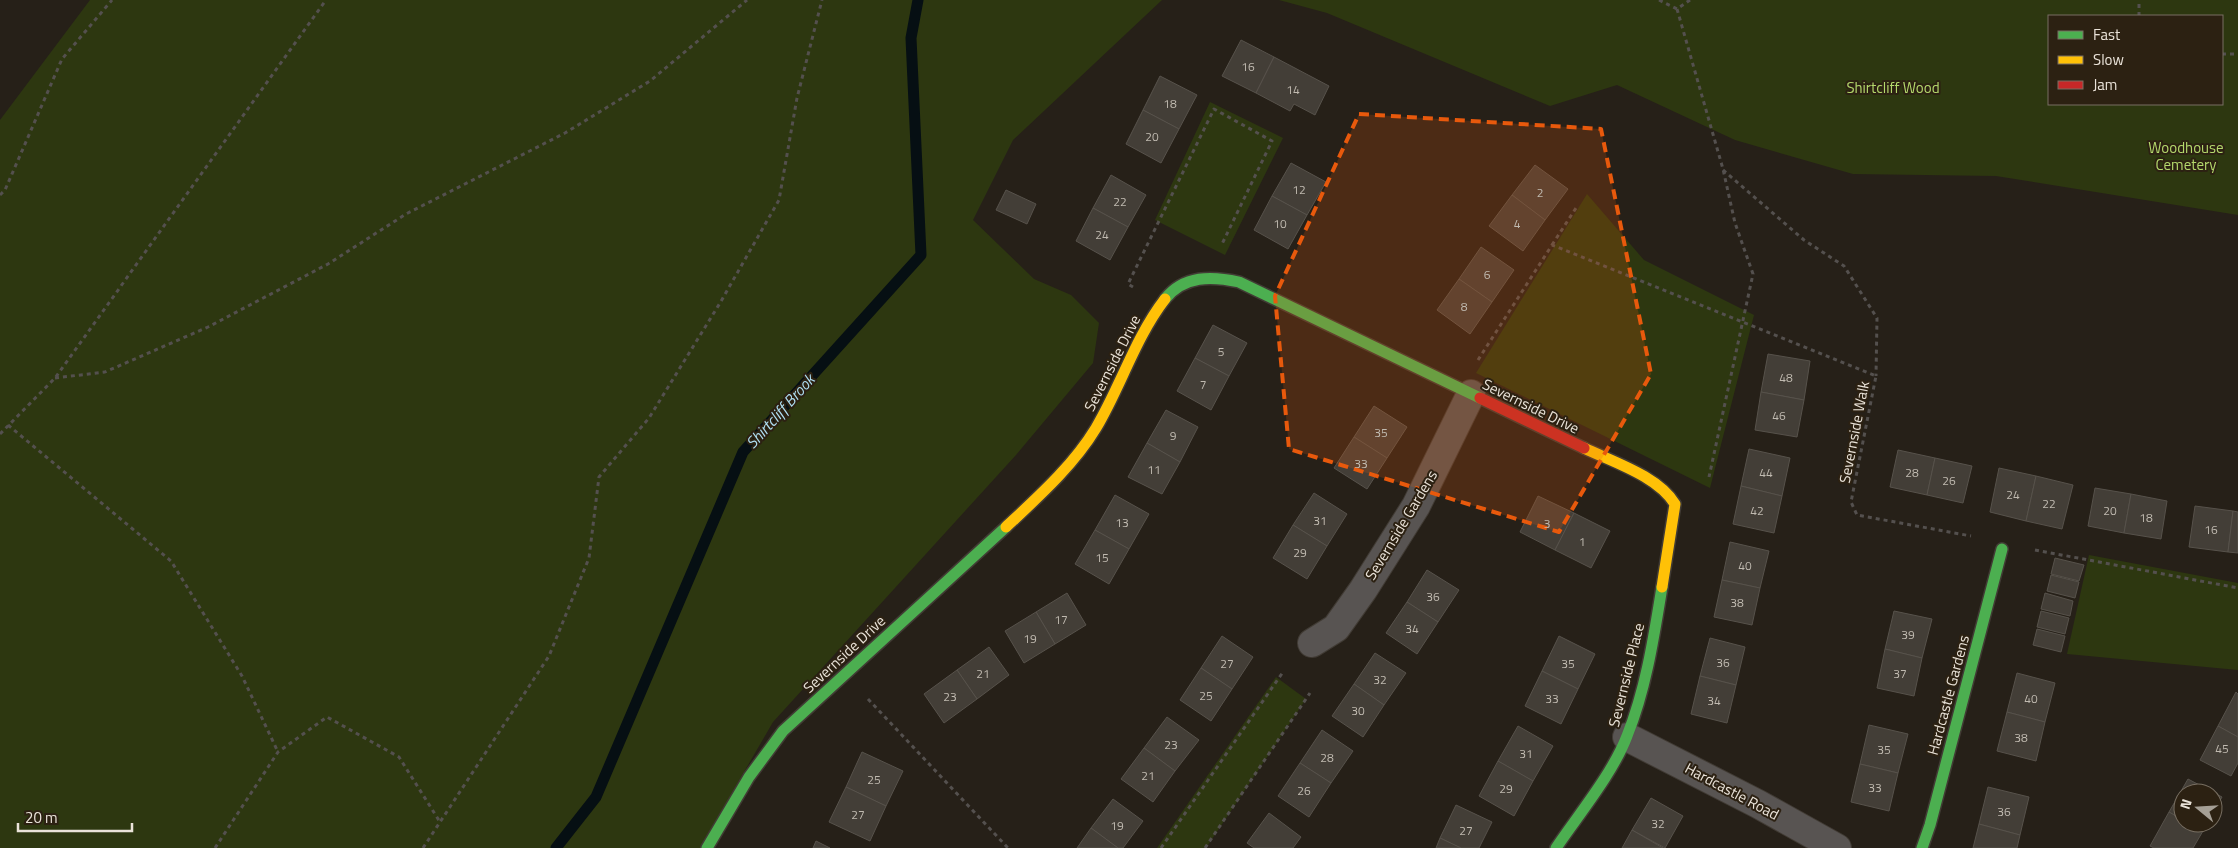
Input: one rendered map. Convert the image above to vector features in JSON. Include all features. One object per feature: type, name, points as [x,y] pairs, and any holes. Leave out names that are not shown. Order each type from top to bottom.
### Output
[{"type":"street","name":"Severnside Drive","points":[[707,848],[749,777],[783,730],[1028,507],[1064,470],[1095,428],[1157,308],[1179,286],[1210,276],[1239,282],[1655,482],[1668,492]]},
{"type":"street","name":"Severnside Gardens","points":[[1312,642],[1336,628],[1363,590],[1416,506],[1471,394]]},
{"type":"street","name":"Severnside Place","points":[[1556,848],[1604,778],[1627,737],[1640,697],[1659,606],[1675,504],[1668,492]]},
{"type":"street","name":"Hardcastle Gardens","points":[[1922,848],[1930,825],[2002,549]]},
{"type":"street","name":"Hardcastle Road","points":[[1627,737],[1758,804],[1837,848]]},
{"type":"path","points":[[0,195],[5,190],[62,59],[112,0]]},
{"type":"path","points":[[0,434],[55,378],[326,0]]},
{"type":"path","points":[[55,378],[105,372],[208,328],[328,264],[406,214],[565,133],[650,82],[747,0]]},
{"type":"path","points":[[423,848],[549,656],[589,558],[599,477],[649,418],[720,303],[779,200],[797,98],[822,0]]},
{"type":"path","points":[[1659,0],[1677,9],[1723,169],[1735,223],[1753,274],[1709,476]]},
{"type":"path","points":[[1677,9],[1690,0]]},
{"type":"path","points":[[2139,0],[2139,15]]},
{"type":"path","points":[[2223,54],[2238,54]]},
{"type":"path","points":[[1136,289],[1128,284],[1214,109],[1272,141],[1219,250]]},
{"type":"path","points":[[1723,169],[1804,240],[1844,266],[1876,318],[1876,376]]},
{"type":"path","points":[[1474,365],[1576,208]]},
{"type":"path","name":"Severnside Walk","points":[[1552,246],[1876,376],[1851,502],[1857,515],[1972,537]]},
{"type":"path","points":[[8,425],[171,561],[242,676],[278,752]]},
{"type":"path","points":[[2032,549],[2238,588]]},
{"type":"path","points":[[1161,848],[1283,672]]},
{"type":"path","points":[[1205,848],[1310,693]]},
{"type":"path","points":[[865,696],[1008,848]]},
{"type":"path","points":[[215,848],[278,752],[327,717],[400,757],[440,822]]},
{"type":"highlighted area","points":[[1359,114],[1601,129],[1651,374],[1559,532],[1289,449],[1275,296]]},
{"type":"green space","points":[[90,0],[1162,0],[1013,140],[973,220],[1034,279],[1071,295],[1099,323],[1093,363],[1016,455],[773,722],[700,848],[0,848],[0,120]]},
{"type":"green space","name":"Shirtcliff Wood","points":[[1279,0],[2238,0],[2238,215],[1996,176],[1853,174],[1735,140],[1617,85],[1550,106],[1327,13]]},
{"type":"green space","points":[[1210,102],[1283,138],[1225,255],[1155,220]]},
{"type":"green space","points":[[1587,194],[1644,260],[1754,315],[1710,488],[1476,373]]},
{"type":"green space","points":[[2089,555],[2238,583],[2238,670],[2067,654]]},
{"type":"green space","points":[[1276,677],[1306,699],[1206,848],[1157,848]]},
{"type":"building","points":[[1241,40],[1274,57],[1256,93],[1222,76]]},
{"type":"building","points":[[1274,57],[1329,86],[1315,115],[1294,104],[1290,111],[1256,93]]},
{"type":"building","points":[[1160,76],[1197,95],[1179,129],[1143,110]]},
{"type":"building","points":[[1143,110],[1179,129],[1161,163],[1126,144]]},
{"type":"building","points":[[1291,163],[1326,182],[1307,215],[1272,196]]},
{"type":"building","points":[[1535,165],[1568,189],[1545,220],[1512,195]]},
{"type":"building","points":[[1111,175],[1146,195],[1128,227],[1093,208]]},
{"type":"building","points":[[1006,190],[1036,204],[1027,224],[996,210]]},
{"type":"building","points":[[1512,195],[1545,220],[1523,251],[1489,226]]},
{"type":"building","points":[[1272,196],[1307,215],[1288,249],[1254,230]]},
{"type":"building","points":[[1093,208],[1128,227],[1110,260],[1076,241]]},
{"type":"building","points":[[1481,247],[1514,270],[1492,302],[1459,279]]},
{"type":"building","points":[[1459,279],[1492,302],[1470,334],[1437,310]]},
{"type":"building","points":[[1213,325],[1247,343],[1229,376],[1195,358]]},
{"type":"building","points":[[1768,354],[1810,361],[1804,400],[1761,392]]},
{"type":"building","points":[[1195,358],[1229,376],[1211,410],[1177,391]]},
{"type":"building","points":[[1761,392],[1804,400],[1797,437],[1755,430]]},
{"type":"building","points":[[1374,406],[1407,427],[1387,458],[1354,437]]},
{"type":"building","points":[[1166,410],[1198,427],[1180,462],[1147,443]]},
{"type":"building","points":[[1354,437],[1387,458],[1367,489],[1334,468]]},
{"type":"building","points":[[1147,443],[1180,462],[1162,494],[1128,477]]},
{"type":"building","points":[[1749,449],[1790,458],[1782,496],[1741,486]]},
{"type":"building","points":[[1898,450],[1935,458],[1927,495],[1890,487]]},
{"type":"building","points":[[1935,458],[1972,466],[1963,503],[1927,495]]},
{"type":"building","points":[[1999,468],[2036,476],[2026,521],[1990,512]]},
{"type":"building","points":[[2036,476],[2073,485],[2062,529],[2026,521]]},
{"type":"building","points":[[1741,486],[1782,496],[1774,533],[1733,524]]},
{"type":"building","points":[[2095,488],[2131,494],[2124,533],[2088,526]]},
{"type":"building","points":[[1314,493],[1347,514],[1327,546],[1293,525]]},
{"type":"building","points":[[2131,494],[2167,501],[2161,539],[2124,533]]},
{"type":"building","points":[[1115,495],[1149,514],[1129,549],[1095,530]]},
{"type":"building","points":[[1538,496],[1574,513],[1555,550],[1520,532]]},
{"type":"building","points":[[2195,506],[2233,511],[2228,552],[2189,547]]},
{"type":"building","points":[[2233,511],[2238,512],[2238,553],[2228,552]]},
{"type":"building","points":[[1574,513],[1610,531],[1591,568],[1555,550]]},
{"type":"building","points":[[1293,525],[1327,546],[1307,579],[1273,558]]},
{"type":"building","points":[[1095,530],[1129,549],[1109,584],[1075,564]]},
{"type":"building","points":[[1730,542],[1769,551],[1760,588],[1722,580]]},
{"type":"building","points":[[2055,558],[2084,565],[2079,581],[2051,574]]},
{"type":"building","points":[[1427,570],[1459,590],[1438,622],[1407,602]]},
{"type":"building","points":[[2051,575],[2079,582],[2075,598],[2047,591]]},
{"type":"building","points":[[1722,580],[1760,588],[1752,625],[1714,617]]},
{"type":"building","points":[[1067,593],[1086,625],[1055,644],[1036,612]]},
{"type":"building","points":[[2045,593],[2073,601],[2070,616],[2041,609]]},
{"type":"building","points":[[1407,602],[1438,622],[1417,654],[1386,633]]},
{"type":"building","points":[[1894,611],[1932,619],[1922,658],[1885,649]]},
{"type":"building","points":[[2041,611],[2069,618],[2065,634],[2037,627]]},
{"type":"building","points":[[1036,612],[1055,644],[1024,663],[1005,631]]},
{"type":"building","points":[[2037,629],[2065,636],[2061,652],[2033,645]]},
{"type":"building","points":[[1222,636],[1253,657],[1232,689],[1201,668]]},
{"type":"building","points":[[1559,636],[1595,654],[1578,689],[1542,671]]},
{"type":"building","points":[[1710,638],[1745,647],[1736,685],[1700,676]]},
{"type":"building","points":[[989,647],[1009,675],[977,699],[957,670]]},
{"type":"building","points":[[1885,649],[1922,658],[1914,696],[1877,688]]},
{"type":"building","points":[[1375,653],[1406,673],[1384,705],[1354,684]]},
{"type":"building","points":[[1201,668],[1232,689],[1211,721],[1180,700]]},
{"type":"building","points":[[957,670],[977,699],[944,723],[924,694]]},
{"type":"building","points":[[1542,671],[1578,689],[1561,724],[1525,706]]},
{"type":"building","points":[[2017,673],[2055,683],[2045,722],[2007,712]]},
{"type":"building","points":[[1700,676],[1736,685],[1727,723],[1691,714]]},
{"type":"building","points":[[1354,684],[1384,705],[1363,737],[1332,716]]},
{"type":"building","points":[[2236,692],[2238,694],[2238,737],[2218,726]]},
{"type":"building","points":[[2007,712],[2045,722],[2036,761],[1997,751]]},
{"type":"building","points":[[1167,717],[1199,740],[1175,771],[1144,748]]},
{"type":"building","points":[[1869,725],[1908,734],[1898,773],[1860,764]]},
{"type":"building","points":[[1518,726],[1553,746],[1533,781],[1498,761]]},
{"type":"building","points":[[2218,726],[2238,737],[2238,763],[2231,776],[2200,760]]},
{"type":"building","points":[[1322,730],[1353,751],[1331,783],[1300,763]]},
{"type":"building","points":[[1144,748],[1175,771],[1153,802],[1121,779]]},
{"type":"building","points":[[862,752],[903,771],[886,806],[846,787]]},
{"type":"building","points":[[1498,761],[1533,781],[1514,816],[1479,796]]},
{"type":"building","points":[[1300,763],[1331,783],[1309,817],[1278,796]]},
{"type":"building","points":[[1860,764],[1898,773],[1889,811],[1851,802]]},
{"type":"building","points":[[2188,779],[2196,783],[2186,783]]},
{"type":"building","points":[[846,787],[886,806],[870,841],[829,822]]},
{"type":"building","points":[[1988,787],[2029,797],[2020,835],[1979,824]]},
{"type":"building","points":[[1651,798],[1683,816],[1665,848],[1632,830]]},
{"type":"building","points":[[1113,799],[1143,821],[1123,848],[1118,848],[1091,828]]},
{"type":"building","points":[[1456,805],[1492,822],[1479,848],[1461,848],[1440,838]]},
{"type":"building","points":[[2173,805],[2173,814],[2169,812]]},
{"type":"building","points":[[2169,812],[2173,814],[2173,833],[2202,833],[2193,848],[2154,848],[2150,846]]},
{"type":"building","points":[[1269,813],[1301,837],[1293,848],[1254,848],[1247,843]]},
{"type":"building","points":[[1979,824],[2020,835],[2017,848],[1973,848]]},
{"type":"building","points":[[1091,828],[1118,848],[1077,848]]},
{"type":"building","points":[[1632,830],[1663,848],[1622,848]]},
{"type":"building","points":[[1440,838],[1461,848],[1436,848]]},
{"type":"building","points":[[816,841],[830,848],[813,848]]},
{"type":"waterway","name":"Shirtcliff Brook","points":[[556,848],[596,797],[743,452],[921,255],[911,38],[918,0]]},
{"type":"traffic: fast","points":[[1165,299],[1181,285],[1190,281],[1209,278],[1239,282],[1480,398]]},
{"type":"traffic: fast","points":[[707,848],[749,777],[783,731],[1006,527]]},
{"type":"traffic: fast","points":[[1922,848],[1930,825],[2002,549]]},
{"type":"traffic: fast","points":[[1556,848],[1604,779],[1627,736],[1644,681],[1662,587]]},
{"type":"traffic: slow","points":[[1006,527],[1054,481],[1087,442],[1105,412],[1145,330],[1165,299]]},
{"type":"traffic: slow","points":[[1584,448],[1621,464],[1658,485],[1675,504],[1662,587]]},
{"type":"traffic: jam","points":[[1480,398],[1584,448]]},
{"type":"park label","name":"Woodhouse Cemetery","points":[[2186,156]]}]
